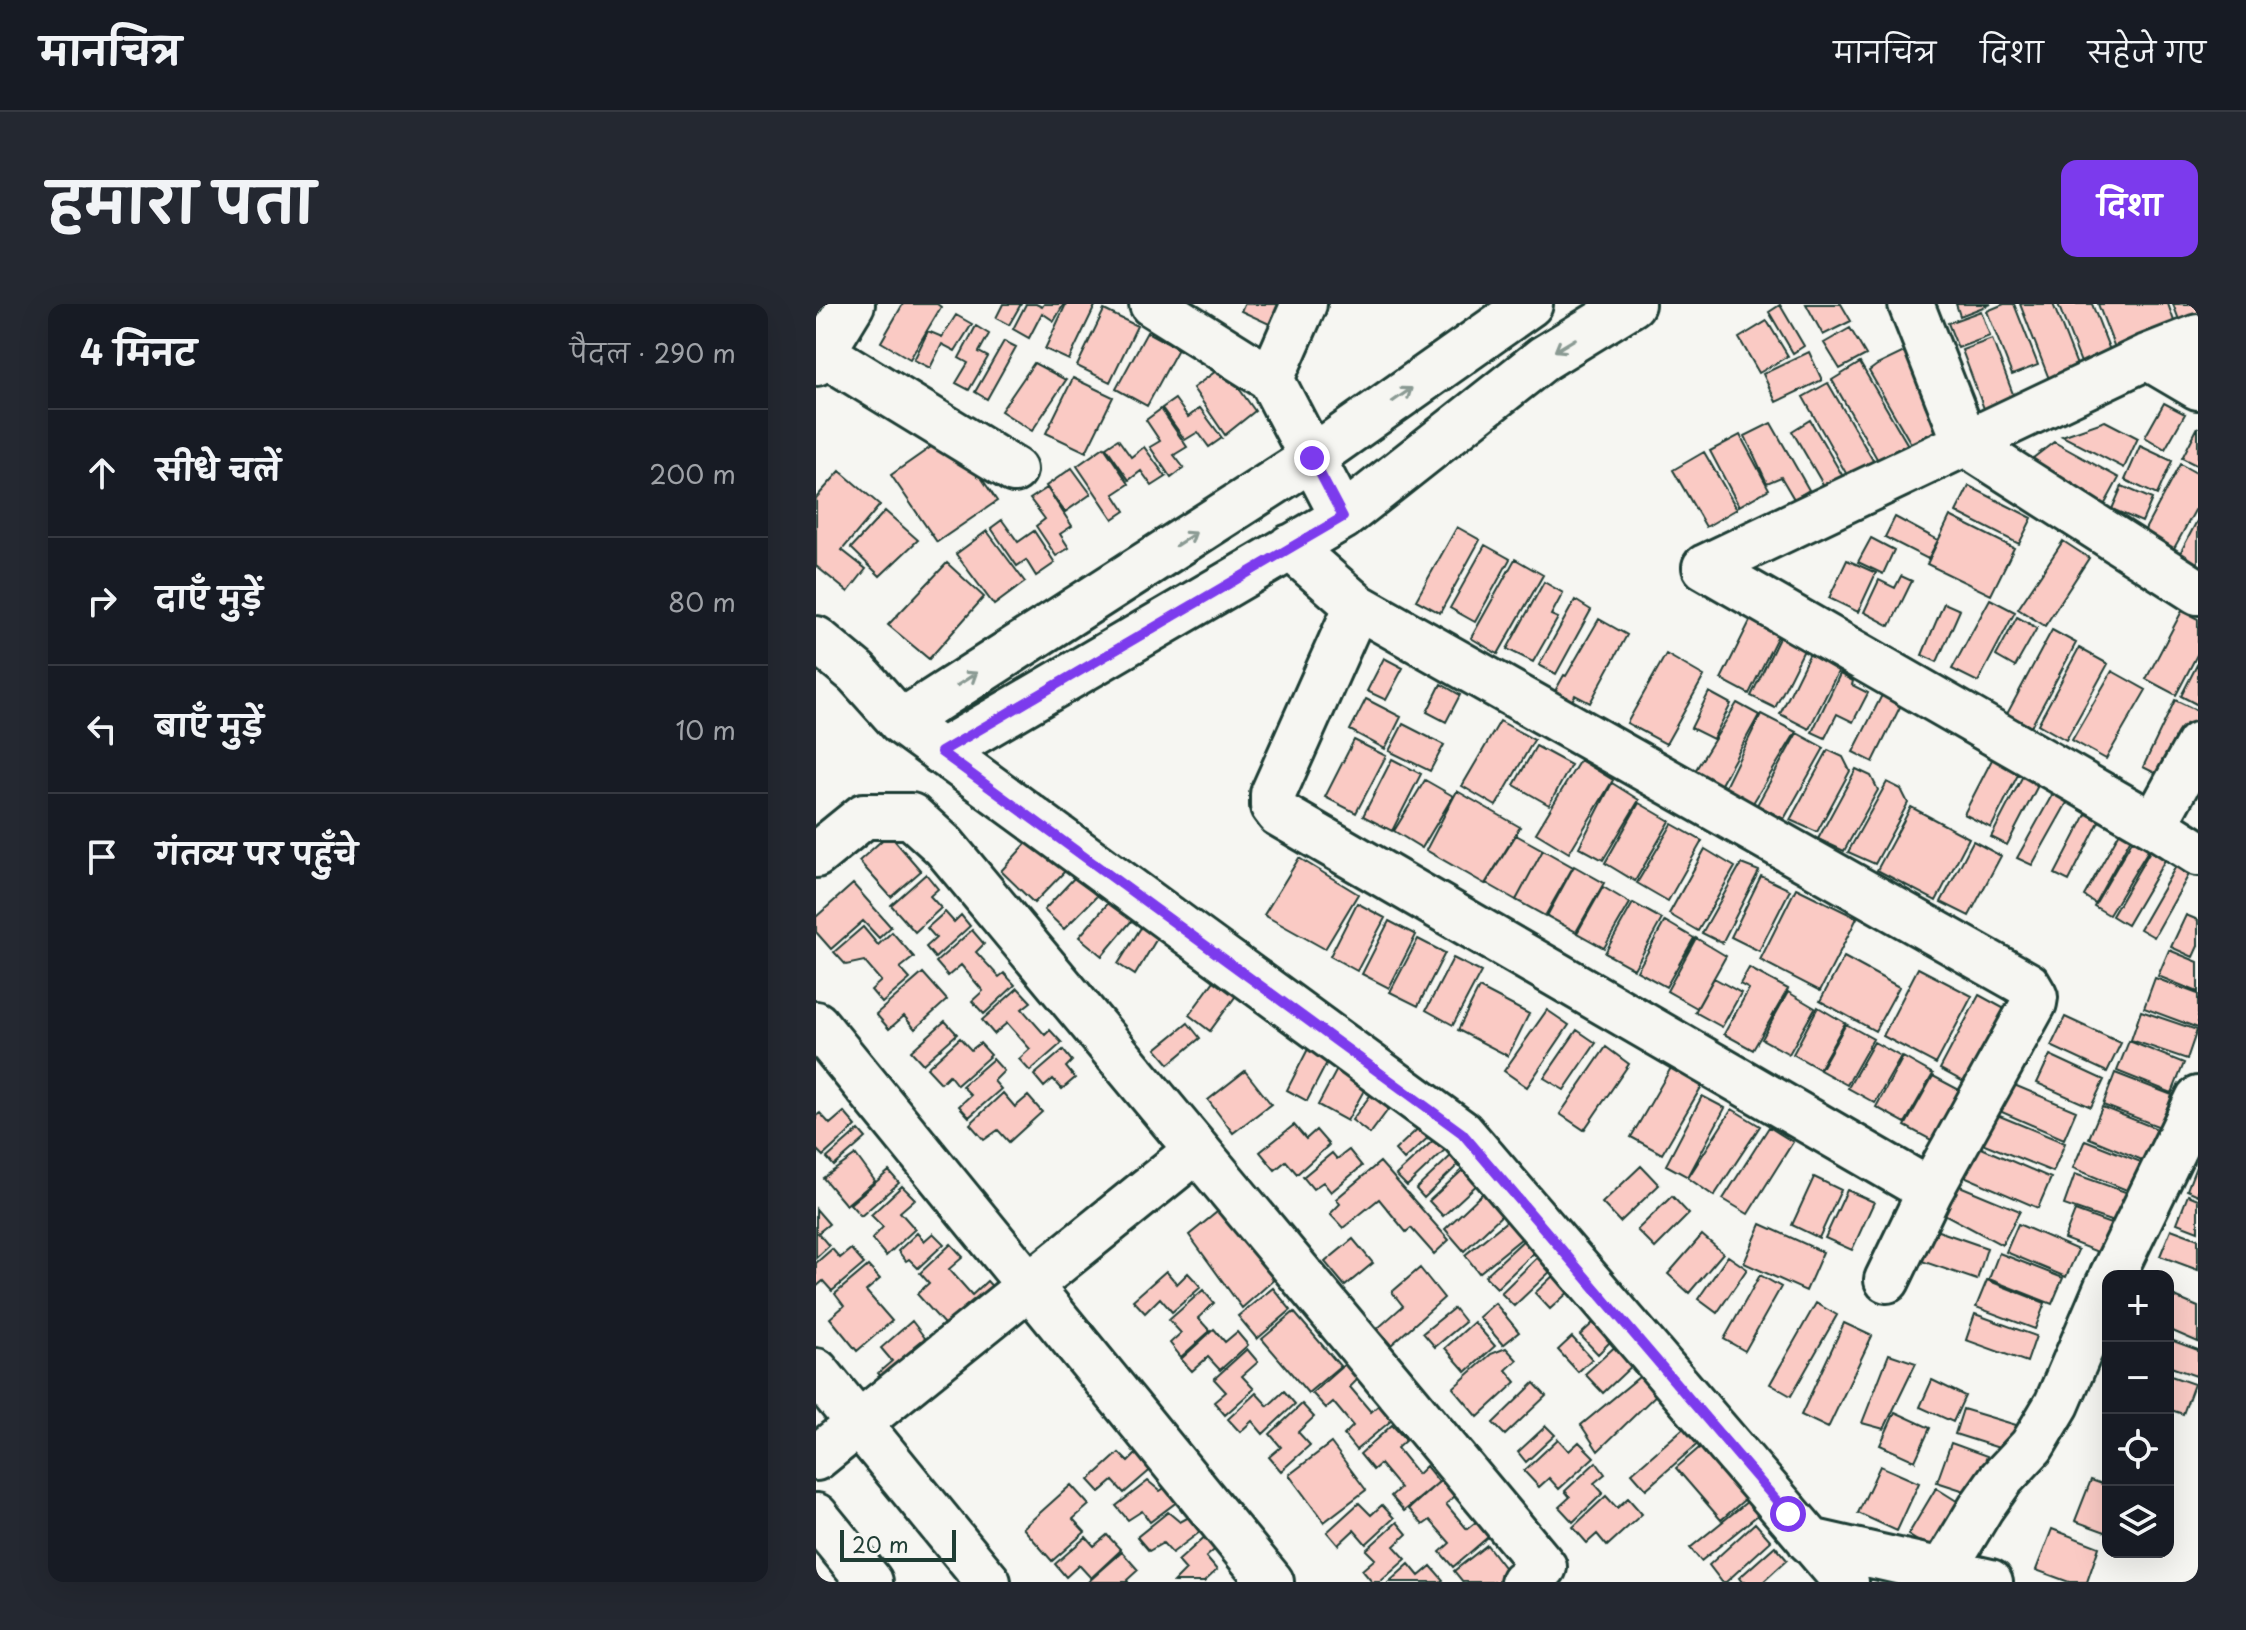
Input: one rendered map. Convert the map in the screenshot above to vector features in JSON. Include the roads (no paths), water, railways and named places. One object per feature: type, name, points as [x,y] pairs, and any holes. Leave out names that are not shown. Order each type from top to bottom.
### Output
[{"type":"street","points":[[852,304],[819,358],[1014,470]]},
{"type":"street","points":[[1152,304],[1271,379],[1343,517]]},
{"type":"street","points":[[1271,379],[1304,304]]},
{"type":"street","points":[[901,722],[1312,458],[1530,304]]},
{"type":"street","points":[[941,752],[1343,517],[1544,358],[1632,304]]},
{"type":"street","points":[[1911,304],[1966,444],[2198,592]]},
{"type":"street","points":[[2198,337],[2147,357],[1705,567],[2198,853]]},
{"type":"street","points":[[2147,357],[2198,387]]},
{"type":"street","points":[[1290,547],[1357,606],[2028,985],[2035,997],[2034,1003],[1930,1191],[1887,1280]]},
{"type":"street","points":[[1357,606],[1273,794],[1273,806],[1279,814],[1930,1191]]},
{"type":"street","points":[[816,639],[857,673],[901,722],[1462,1133],[1846,1582]]},
{"type":"street","points":[[2154,825],[2198,745]]},
{"type":"street","points":[[816,855],[864,816],[911,816],[944,846],[1544,1567],[1523,1582]]},
{"type":"street","points":[[816,1024],[1271,1582]]},
{"type":"street","points":[[2115,1270],[2198,1099]]},
{"type":"street","points":[[816,1458],[1197,1150]]},
{"type":"street","points":[[1943,1571],[1988,1497],[2032,1446],[2057,1404],[2102,1299]]},
{"type":"street","points":[[816,1371],[988,1582]]},
{"type":"street","points":[[818,1523],[870,1582]]},
{"type":"street","points":[[1810,1541],[1990,1582]]}]
